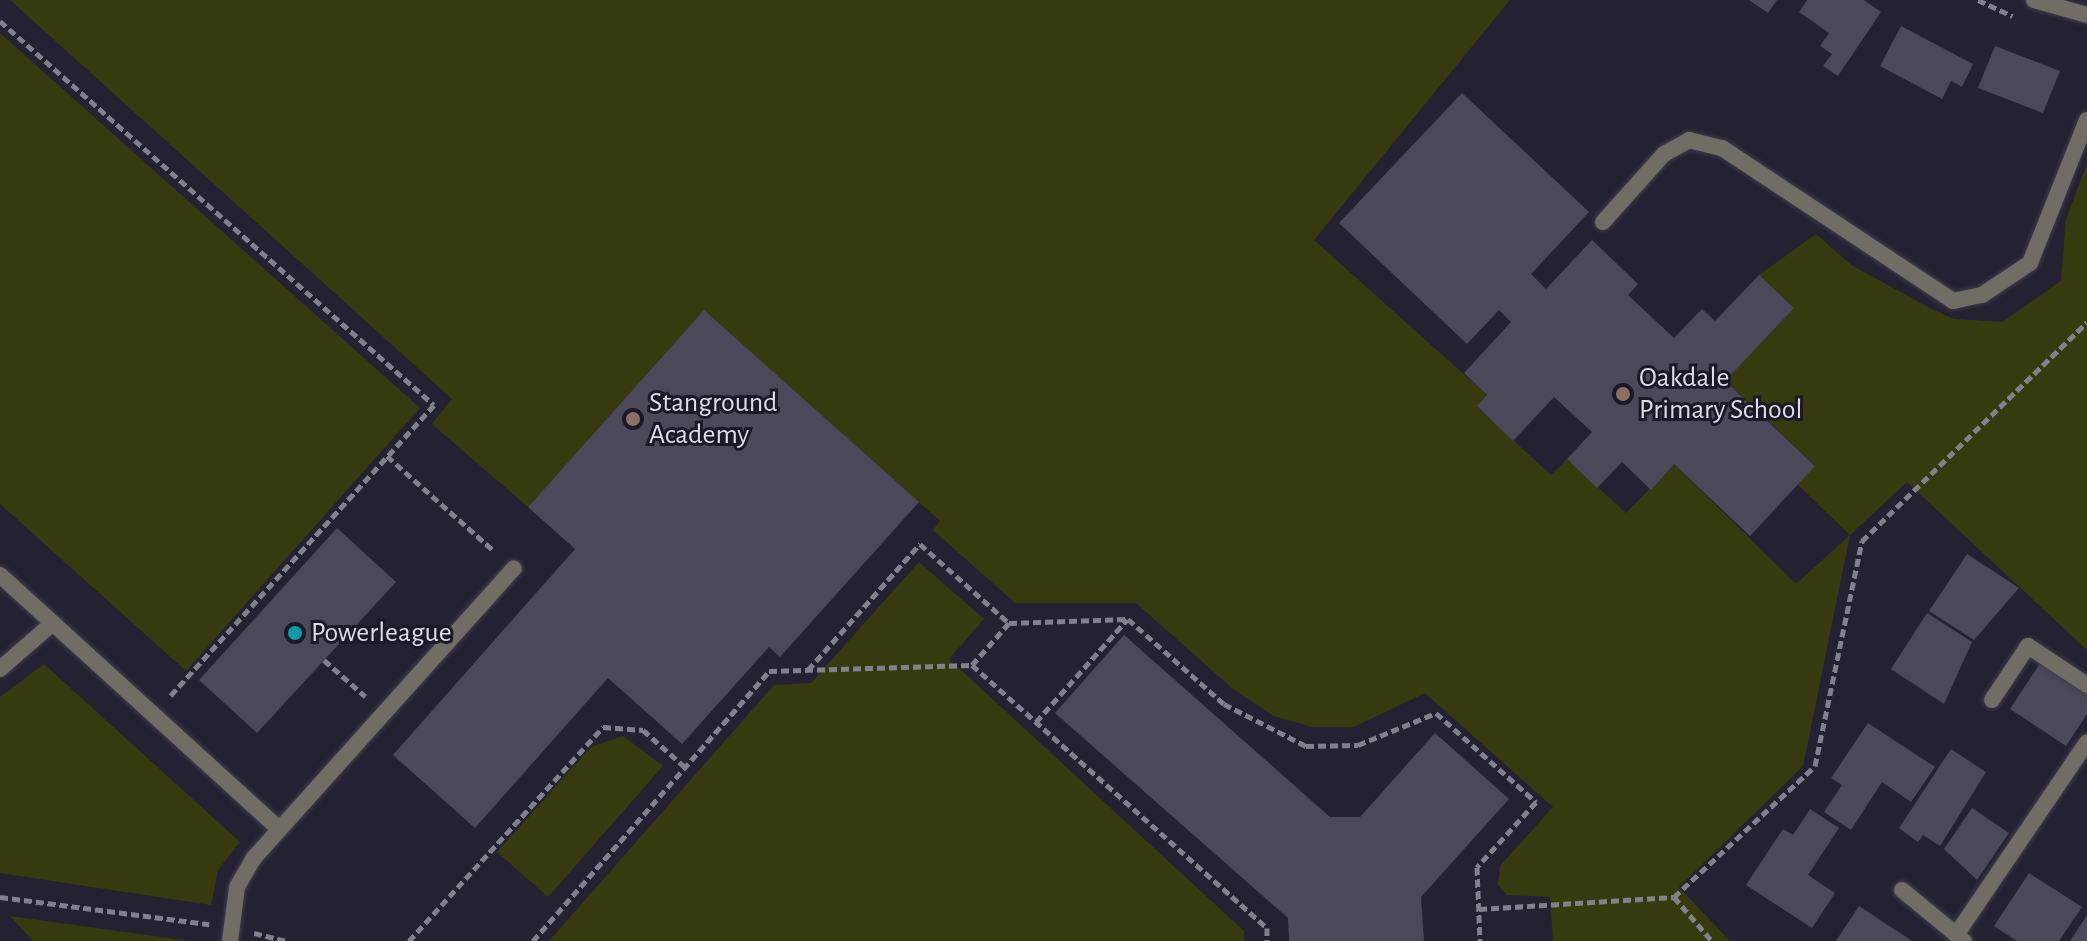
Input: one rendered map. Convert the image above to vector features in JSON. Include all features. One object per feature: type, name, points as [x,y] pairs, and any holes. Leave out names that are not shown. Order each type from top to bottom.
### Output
[{"type":"street","points":[[2034,0],[2087,15]]},
{"type":"street","points":[[1603,222],[1664,154],[1689,140],[1722,148],[1953,301],[1982,295],[2030,263],[2087,120]]},
{"type":"street","points":[[231,934],[237,887],[279,829],[514,568]]},
{"type":"street","points":[[0,575],[279,829]]},
{"type":"street","points":[[0,669],[53,623]]},
{"type":"street","points":[[1992,700],[2028,646],[2087,685]]},
{"type":"street","points":[[1902,890],[1960,938],[2087,742]]},
{"type":"path","points":[[0,21],[434,405],[154,715]]},
{"type":"path","points":[[1479,909],[1674,897],[1815,766],[1862,541],[2087,322]]},
{"type":"path","points":[[387,456],[514,568]]},
{"type":"path","points":[[808,670],[920,544],[1009,623],[1128,619],[1224,704],[1306,746],[1358,745],[1436,713],[1536,802],[1477,867],[1480,941]]},
{"type":"path","points":[[258,599],[266,606]]},
{"type":"path","points":[[1036,722],[1128,619]]},
{"type":"path","points":[[972,665],[1009,623]]},
{"type":"path","points":[[324,660],[384,713]]},
{"type":"path","points":[[533,941],[769,671],[972,665],[1267,928],[1267,941]]},
{"type":"path","points":[[409,941],[603,727],[643,730],[685,767]]},
{"type":"path","points":[[0,897],[286,941]]},
{"type":"path","points":[[1674,897],[1712,941]]},
{"type":"green space","points":[[10,0],[1510,0],[1314,240],[1487,395],[1477,407],[1551,475],[1567,459],[1626,513],[1674,464],[1796,584],[1850,535],[1803,766],[1679,887],[1730,941],[1553,941],[1550,897],[1507,895],[1498,885],[1500,866],[1553,807],[1425,693],[1354,727],[1312,727],[1274,716],[1233,689],[1136,603],[1015,603],[933,530],[940,521],[704,310],[528,507],[432,424],[452,399]]},
{"type":"green space","points":[[0,33],[420,408],[186,671],[0,504]]},
{"type":"green space","points":[[2087,164],[2087,650],[1907,482],[1850,535],[1797,484],[1815,465],[1725,381],[1759,275],[1816,234],[1851,265],[1930,308],[1954,319],[2002,322],[2061,281],[2066,219]]},
{"type":"green space","points":[[919,562],[984,619],[949,659],[1244,931],[1244,941],[549,941],[774,685],[811,683]]},
{"type":"green space","points":[[44,664],[240,842],[218,870],[211,905],[0,873],[0,697]]},
{"type":"green space","points":[[623,736],[663,766],[548,897],[497,852],[591,747]]},
{"type":"green space","points":[[10,916],[190,941],[33,941]]},
{"type":"building","points":[[1749,0],[1777,0],[1768,13]]},
{"type":"building","points":[[1807,0],[1864,0],[1881,12],[1838,76],[1823,66],[1832,54],[1820,46],[1829,33],[1799,12]]},
{"type":"building","points":[[1901,26],[1973,64],[1962,87],[1951,81],[1942,99],[1880,66]]},
{"type":"building","points":[[1995,46],[2060,71],[2043,113],[1978,88]]},
{"type":"building","points":[[1462,93],[1589,212],[1531,274],[1546,289],[1592,240],[1638,284],[1628,295],[1674,338],[1702,309],[1715,321],[1759,275],[1794,308],[1725,381],[1815,466],[1750,536],[1674,464],[1651,490],[1622,462],[1597,488],[1567,459],[1592,432],[1554,397],[1513,441],[1477,406],[1487,395],[1464,373],[1511,322],[1499,310],[1467,344],[1339,223]]},
{"type":"building","points":[[704,310],[919,502],[780,657],[769,647],[682,744],[608,678],[475,828],[393,755],[575,549],[528,507]]},
{"type":"building","name":"Powerleague","points":[[337,528],[396,582],[257,733],[199,680]]},
{"type":"building","points":[[1967,554],[2019,588],[1974,640],[1929,611]]},
{"type":"building","points":[[1927,613],[1972,642],[1944,704],[1891,669]]},
{"type":"building","points":[[1124,635],[1330,817],[1360,817],[1435,733],[1509,799],[1421,897],[1424,941],[1289,941],[1288,918],[1055,713]]},
{"type":"building","points":[[2041,662],[2087,692],[2087,714],[2066,746],[2010,709]]},
{"type":"building","points":[[1868,723],[1935,767],[1911,802],[1882,782],[1851,830],[1824,812],[1842,785],[1831,778]]},
{"type":"building","points":[[1951,749],[1986,772],[1940,846],[1923,835],[1918,842],[1899,828]]},
{"type":"building","points":[[1972,808],[2009,833],[1977,880],[1944,849]]},
{"type":"building","points":[[1810,809],[1839,828],[1808,875],[1835,893],[1812,928],[1746,885],[1783,829],[1793,835]]},
{"type":"building","points":[[2029,873],[2082,907],[2059,941],[2017,941],[1994,926]]},
{"type":"building","points":[[1859,906],[1912,941],[1836,941]]},
{"type":"building","points":[[2087,915],[2087,941],[2070,941]]},
{"type":"place","name":"Oakdale Primary School","points":[[1623,394]]},
{"type":"place","name":"Stanground Academy","points":[[633,419]]},
{"type":"place","name":"Powerleague","points":[[295,633]]}]
